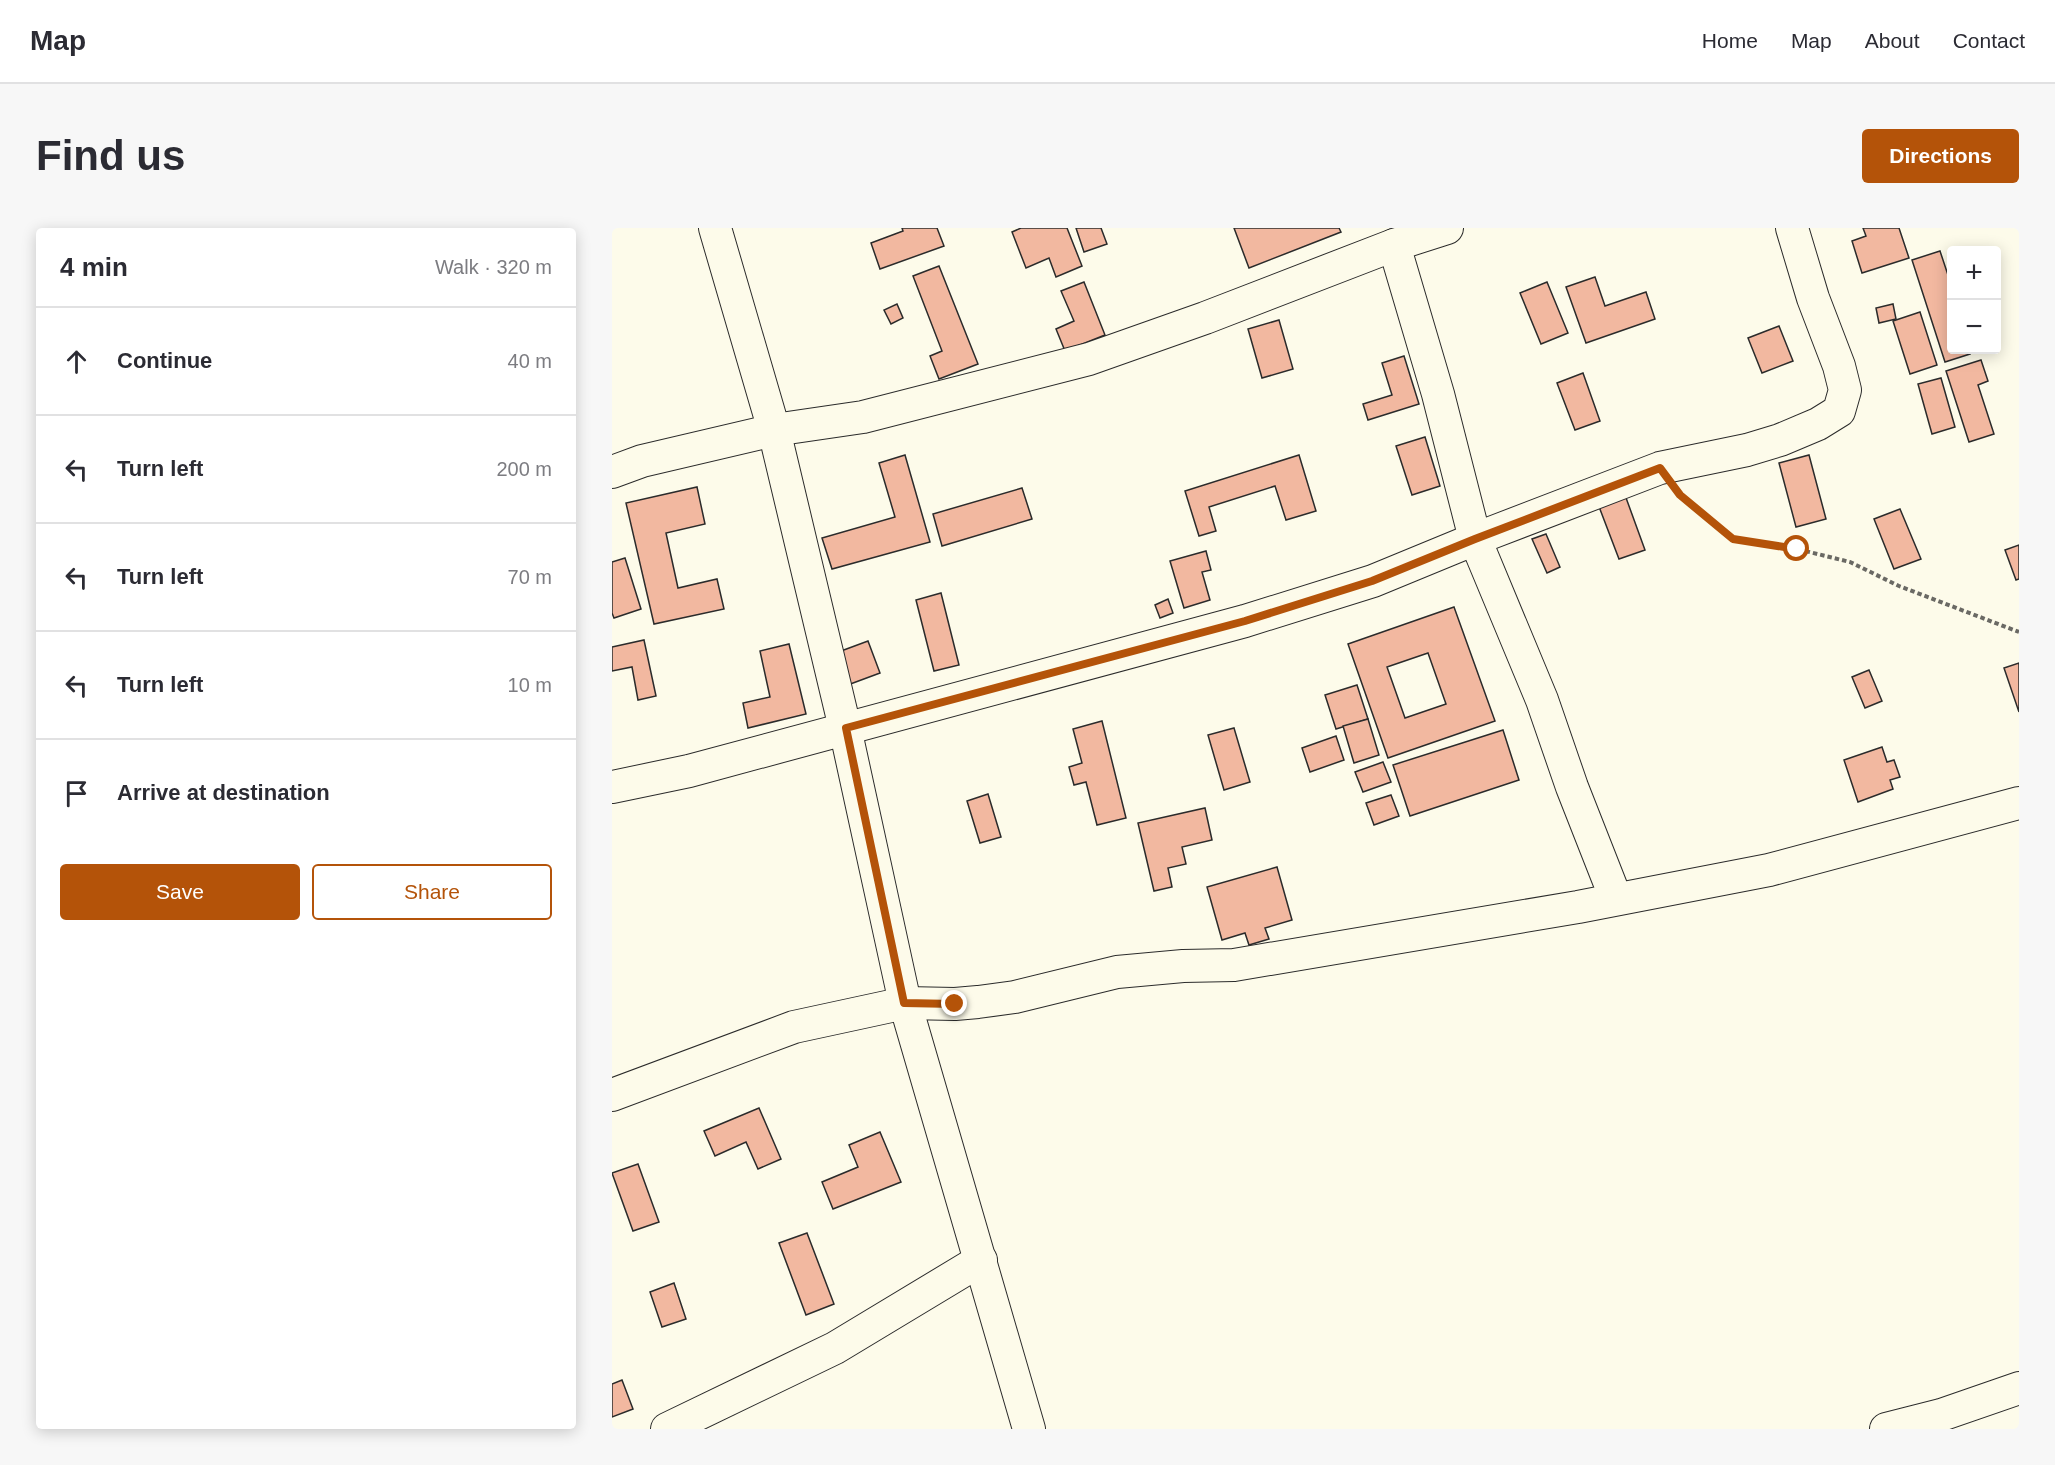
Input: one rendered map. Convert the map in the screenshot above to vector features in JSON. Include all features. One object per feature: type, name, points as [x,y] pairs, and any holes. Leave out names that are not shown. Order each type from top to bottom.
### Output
[{"type":"street","points":[[715,228],[774,430],[846,728],[904,1003],[1029,1429]]},
{"type":"street","points":[[612,472],[642,461],[774,430],[863,417],[1089,359],[1205,318],[1394,245],[1447,228]]},
{"type":"street","points":[[612,787],[689,771],[1245,621],[1372,581],[1660,468],[1747,450],[1818,424],[1839,411],[1845,390],[1839,366],[1812,298],[1792,228]]},
{"type":"street","points":[[1394,245],[1438,394],[1475,539],[1542,700],[1572,787],[1616,899]]},
{"type":"street","points":[[612,1095],[794,1027],[904,1003],[978,1002],[1015,996],[1117,972],[1183,966],[1234,965],[1457,928],[1769,870],[2019,803]]},
{"type":"street","points":[[667,1429],[835,1348],[981,1260]]},
{"type":"street","points":[[1886,1429],[1941,1415],[2019,1388]]},
{"type":"path","points":[[1660,468],[1680,495],[1733,539],[1797,549],[1850,562],[1899,586],[2019,632]]},
{"type":"building","points":[[902,228],[937,228],[944,246],[880,269],[871,243],[903,231]]},
{"type":"building","points":[[1021,228],[1067,228],[1082,266],[1056,277],[1049,258],[1026,268],[1012,232]]},
{"type":"building","points":[[1076,228],[1101,228],[1107,244],[1084,252]]},
{"type":"building","points":[[1234,228],[1339,228],[1341,232],[1249,268]]},
{"type":"building","points":[[1863,228],[1899,228],[1909,258],[1862,273],[1852,241],[1866,236]]},
{"type":"building","points":[[1940,251],[1947,272],[1947,354],[1970,354],[1945,362],[1912,260]]},
{"type":"building","points":[[939,266],[978,364],[939,379],[930,356],[942,351],[913,276]]},
{"type":"building","points":[[1595,277],[1605,306],[1646,292],[1655,319],[1586,343],[1566,287]]},
{"type":"building","points":[[1084,282],[1105,335],[1065,351],[1056,329],[1074,321],[1061,291]]},
{"type":"building","points":[[1547,282],[1568,333],[1541,344],[1520,293]]},
{"type":"building","points":[[897,304],[903,318],[891,324],[884,310]]},
{"type":"building","points":[[1893,304],[1896,319],[1879,323],[1876,308]]},
{"type":"building","points":[[1920,312],[1937,365],[1910,374],[1893,321]]},
{"type":"building","points":[[1279,320],[1293,369],[1262,378],[1248,329]]},
{"type":"building","points":[[1779,326],[1793,361],[1762,373],[1748,338]]},
{"type":"building","points":[[1404,356],[1419,404],[1368,420],[1363,404],[1392,395],[1382,363]]},
{"type":"building","points":[[1981,360],[1988,381],[1978,385],[1994,434],[1969,442],[1946,371]]},
{"type":"building","points":[[1583,373],[1600,421],[1575,430],[1557,383]]},
{"type":"building","points":[[1941,378],[1955,427],[1932,434],[1918,384]]},
{"type":"building","points":[[1425,437],[1440,486],[1412,495],[1396,446]]},
{"type":"building","points":[[905,455],[930,542],[832,569],[822,538],[895,517],[879,463]]},
{"type":"building","points":[[1299,455],[1316,511],[1286,520],[1275,486],[1209,507],[1216,531],[1199,536],[1185,491]]},
{"type":"building","points":[[1809,455],[1826,519],[1796,527],[1779,463]]},
{"type":"building","points":[[697,487],[705,524],[666,533],[678,588],[717,579],[724,609],[654,624],[626,503]]},
{"type":"building","points":[[1022,488],[1032,519],[942,546],[933,514]]},
{"type":"building","points":[[1625,495],[1645,550],[1619,559],[1598,504]]},
{"type":"building","points":[[1900,509],[1921,559],[1894,569],[1874,519]]},
{"type":"building","points":[[1546,534],[1560,567],[1547,573],[1532,539]]},
{"type":"building","points":[[2019,545],[2019,579],[2016,580],[2005,550]]},
{"type":"building","points":[[1206,551],[1211,570],[1202,572],[1210,600],[1184,608],[1170,561]]},
{"type":"building","points":[[625,558],[641,609],[614,618],[612,613],[612,562]]},
{"type":"building","points":[[941,593],[959,665],[934,671],[916,600]]},
{"type":"building","points":[[1168,599],[1173,613],[1160,618],[1155,605]]},
{"type":"building","points":[[1454,607],[1495,721],[1388,758],[1348,644]],"holes":[[[1428,653],[1446,704],[1405,718],[1387,667]]]},
{"type":"building","points":[[644,640],[656,696],[638,700],[632,667],[612,671],[612,647]]},
{"type":"building","points":[[868,641],[880,673],[845,686],[833,654]]},
{"type":"building","points":[[789,644],[806,714],[748,728],[743,703],[770,697],[760,651]]},
{"type":"building","points":[[2019,663],[2019,712],[2004,668]]},
{"type":"building","points":[[1869,670],[1882,701],[1865,708],[1852,677]]},
{"type":"building","points":[[1357,685],[1368,719],[1336,729],[1325,695]]},
{"type":"building","points":[[1368,719],[1379,755],[1354,763],[1343,726]]},
{"type":"building","points":[[1102,721],[1126,818],[1097,825],[1086,782],[1074,785],[1069,767],[1082,763],[1073,729]]},
{"type":"building","points":[[1234,728],[1250,782],[1224,790],[1208,735]]},
{"type":"building","points":[[1503,730],[1519,780],[1410,816],[1393,765]]},
{"type":"building","points":[[1336,736],[1344,760],[1310,772],[1302,748]]},
{"type":"building","points":[[1882,747],[1887,762],[1894,760],[1900,777],[1890,780],[1893,789],[1858,802],[1844,760]]},
{"type":"building","points":[[1383,762],[1391,782],[1363,792],[1355,772]]},
{"type":"building","points":[[988,794],[1001,837],[980,843],[967,801]]},
{"type":"building","points":[[1391,795],[1399,816],[1374,825],[1366,803]]},
{"type":"building","points":[[1205,808],[1212,840],[1182,847],[1186,864],[1168,868],[1172,887],[1154,891],[1138,823]]},
{"type":"building","points":[[1277,867],[1292,920],[1265,928],[1269,939],[1249,945],[1245,933],[1222,940],[1207,887]]},
{"type":"building","points":[[759,1108],[781,1159],[758,1169],[746,1142],[715,1156],[704,1131]]},
{"type":"building","points":[[880,1132],[901,1182],[833,1209],[822,1182],[858,1167],[849,1145]]},
{"type":"building","points":[[638,1164],[659,1222],[633,1231],[612,1173]]},
{"type":"building","points":[[807,1233],[834,1304],[806,1315],[779,1243]]},
{"type":"building","points":[[674,1283],[686,1319],[662,1327],[650,1292]]},
{"type":"building","points":[[622,1380],[633,1409],[612,1417],[612,1384]]},
{"type":"route","points":[[955,1004],[904,1003],[846,728],[1245,621],[1372,581],[1660,468],[1680,495],[1733,539],[1797,549]]}]
